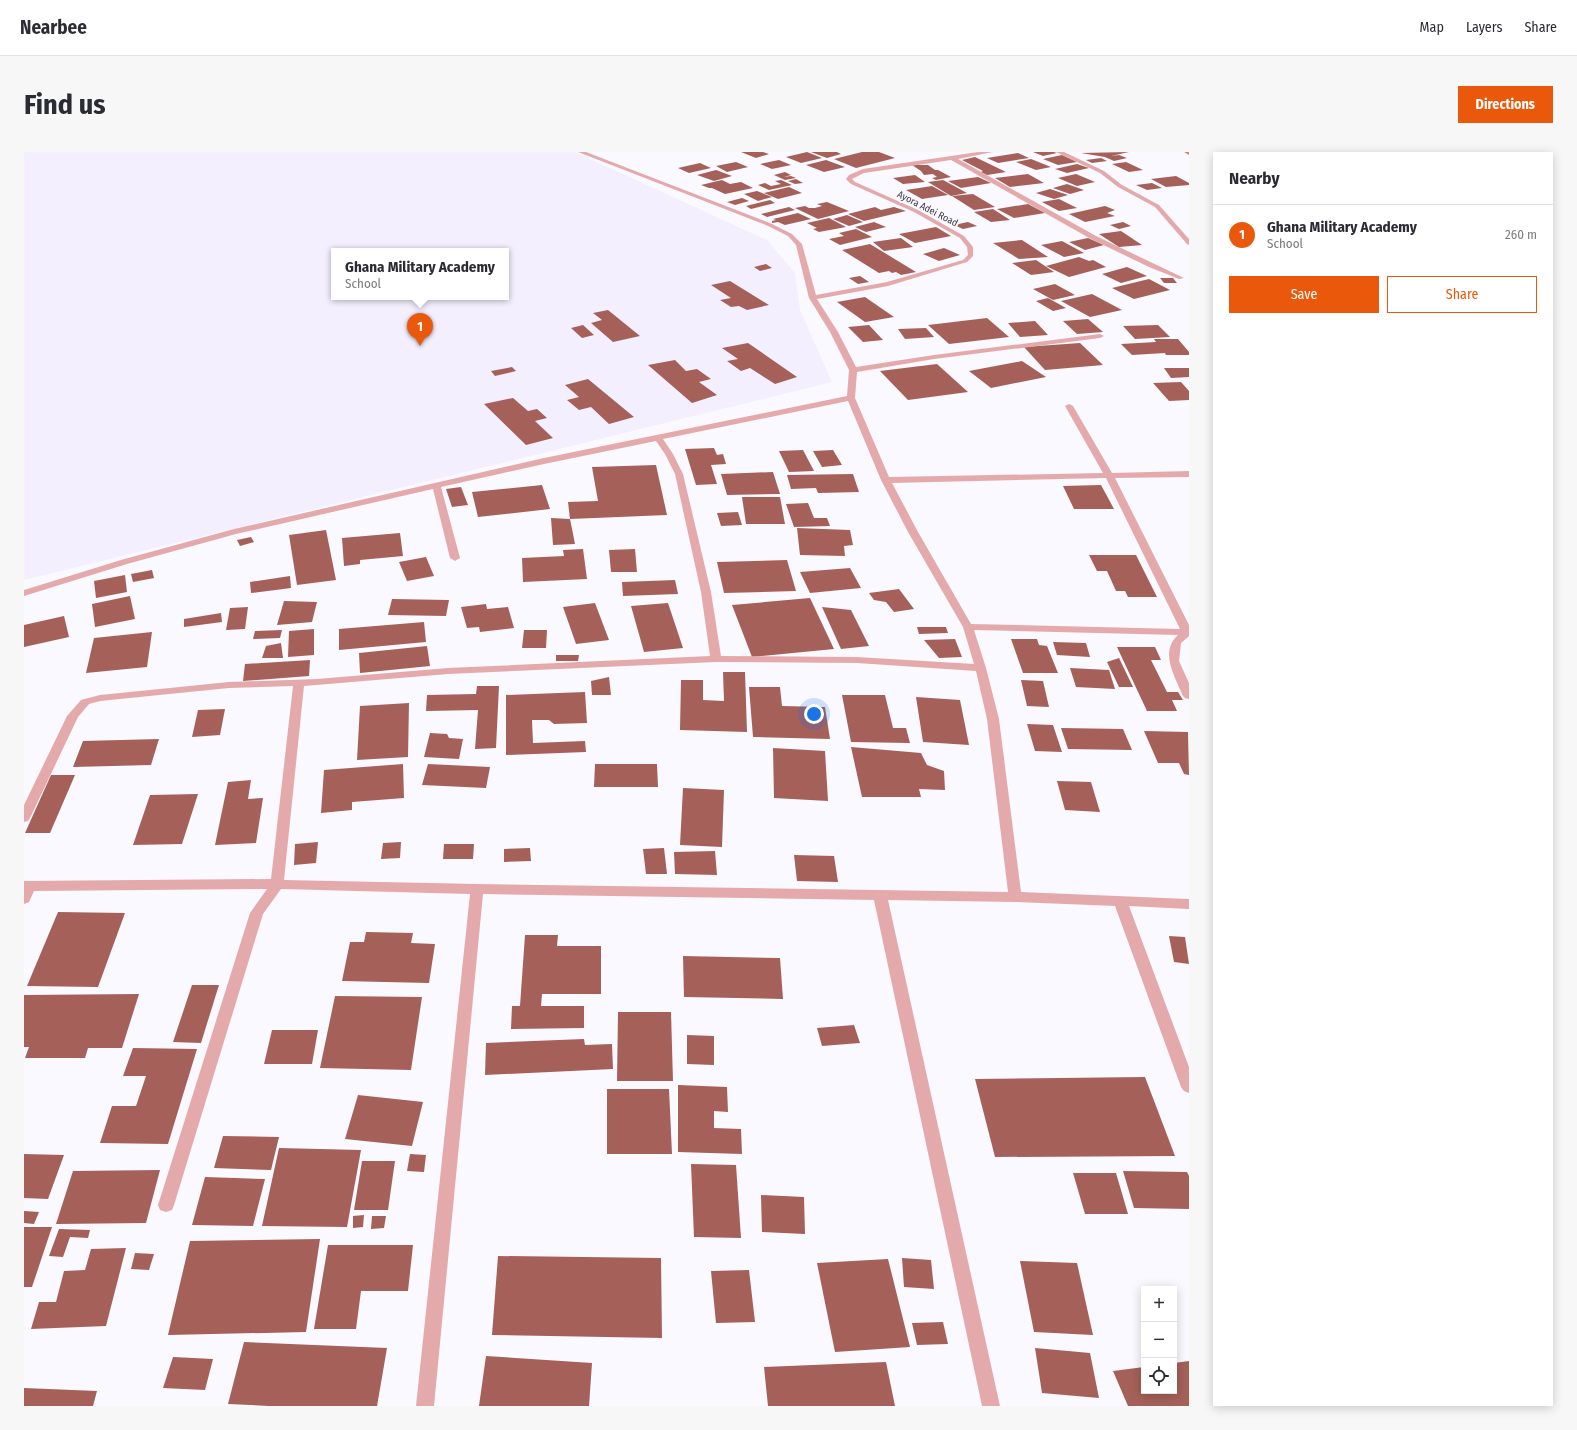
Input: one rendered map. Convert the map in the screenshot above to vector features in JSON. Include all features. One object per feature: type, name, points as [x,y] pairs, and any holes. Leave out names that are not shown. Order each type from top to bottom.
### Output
[{"type":"street","points":[[581,152],[736,211],[790,236],[799,244],[814,298],[834,332],[853,370],[851,398],[886,480],[913,532],[968,627],[981,668],[993,719],[1015,897]]},
{"type":"street","name":"Ayora Adei Road","points":[[814,298],[888,284],[965,261],[971,255],[970,247],[962,237],[916,211],[853,183],[849,179],[851,176],[863,171],[990,152]]},
{"type":"street","points":[[1059,152],[1102,172],[1120,186],[1157,206],[1189,243]]},
{"type":"street","points":[[952,158],[1046,213],[1145,264],[1181,278]]},
{"type":"street","points":[[853,370],[934,357],[1100,336]]},
{"type":"street","points":[[24,592],[124,562],[234,532],[382,499],[436,485],[851,398]]},
{"type":"street","points":[[1069,406],[1109,475],[1188,632]]},
{"type":"street","points":[[658,438],[669,454],[679,474],[706,592],[716,659]]},
{"type":"street","points":[[886,480],[1189,474]]},
{"type":"street","points":[[436,485],[455,558]]},
{"type":"street","points":[[968,627],[1188,632]]},
{"type":"street","points":[[1188,632],[1176,642],[1174,661],[1189,696]]},
{"type":"street","points":[[24,818],[73,716],[85,702],[100,698],[214,687],[299,683],[448,671],[716,659],[857,660],[981,668]]},
{"type":"street","points":[[166,1205],[256,914],[277,884],[299,683]]},
{"type":"street","points":[[24,899],[27,886],[277,884],[477,890],[880,894],[1015,897],[1189,904]]},
{"type":"street","points":[[425,1406],[477,890]]},
{"type":"street","points":[[880,894],[991,1406]]},
{"type":"street","points":[[1120,901],[1189,1087]]},
{"type":"shaded area","points":[[24,152],[575,152],[767,240],[795,273],[800,310],[832,382],[24,580]]},
{"type":"building","points":[[741,152],[763,152],[769,154],[756,158]]},
{"type":"building","points":[[807,152],[822,158],[801,163],[786,157]]},
{"type":"building","points":[[811,152],[837,152],[841,154],[827,158]]},
{"type":"building","points":[[862,152],[879,152],[895,158],[856,168],[834,159]]},
{"type":"building","points":[[1033,152],[1054,152],[1057,153],[1043,156]]},
{"type":"building","points":[[1129,152],[1111,156],[1119,155],[1127,158],[1114,161],[1105,157],[1081,153]]},
{"type":"building","points":[[1018,153],[1029,158],[998,163],[987,158]]},
{"type":"building","points":[[1062,155],[1077,162],[1058,165],[1043,159]]},
{"type":"building","points":[[975,157],[1006,172],[987,175],[981,172],[983,171],[962,160]]},
{"type":"building","points":[[1101,158],[1107,161],[1092,163],[1086,160]]},
{"type":"building","points":[[1031,159],[1051,167],[1036,170],[1016,162]]},
{"type":"building","points":[[779,160],[791,165],[772,169],[760,164]]},
{"type":"building","points":[[826,160],[845,167],[824,172],[806,165]]},
{"type":"building","points":[[736,162],[748,167],[727,172],[716,166]]},
{"type":"building","points":[[1126,162],[1143,170],[1129,172],[1112,164]]},
{"type":"building","points":[[700,163],[711,168],[689,173],[678,168]]},
{"type":"building","points":[[1077,164],[1089,168],[1067,173],[1055,169]]},
{"type":"building","points":[[912,165],[928,165],[951,177],[936,180],[932,178],[937,177],[933,174],[924,175]]},
{"type":"building","points":[[716,170],[732,176],[714,181],[697,175]]},
{"type":"building","points":[[785,172],[791,175],[784,177],[791,176],[796,178],[785,180],[774,175]]},
{"type":"building","points":[[1028,174],[1044,183],[1010,187],[995,178]]},
{"type":"building","points":[[1076,174],[1095,182],[1077,186],[1058,178]]},
{"type":"building","points":[[915,175],[925,182],[903,184],[893,178]]},
{"type":"building","points":[[1176,176],[1189,183],[1189,185],[1166,187],[1151,179]]},
{"type":"building","points":[[978,177],[991,183],[961,188],[948,181]]},
{"type":"building","points":[[796,179],[803,183],[795,184],[788,181]]},
{"type":"building","points":[[722,180],[730,184],[741,182],[753,188],[725,194],[701,185]]},
{"type":"building","points":[[781,180],[792,185],[769,190],[758,185],[765,183],[771,186],[781,184],[775,181]]},
{"type":"building","points":[[943,180],[967,193],[951,196],[928,182]]},
{"type":"building","points":[[1152,183],[1162,188],[1147,190],[1136,185]]},
{"type":"building","points":[[1067,184],[1084,190],[1070,194],[1053,188]]},
{"type":"building","points":[[932,186],[948,195],[922,199],[906,190]]},
{"type":"building","points":[[789,187],[802,193],[778,199],[764,193]]},
{"type":"building","points":[[1050,189],[1068,195],[1054,199],[1036,193]]},
{"type":"building","points":[[757,191],[772,197],[758,201],[744,194]]},
{"type":"building","points":[[973,194],[995,207],[974,210],[952,196]]},
{"type":"building","points":[[742,198],[749,201],[735,205],[727,202]]},
{"type":"building","points":[[1059,199],[1077,208],[1059,211],[1042,202]]},
{"type":"building","points":[[770,200],[775,203],[751,209],[746,206]]},
{"type":"building","points":[[827,202],[849,211],[818,219],[795,208],[805,206],[815,208],[822,206],[817,204]]},
{"type":"building","points":[[1028,204],[1045,213],[1014,218],[997,209]]},
{"type":"building","points":[[1105,206],[1115,210],[1107,213],[1115,216],[1085,222],[1069,214]]},
{"type":"building","points":[[789,207],[795,210],[767,217],[761,214]]},
{"type":"building","points":[[875,207],[881,210],[894,207],[906,211],[864,221],[848,214]]},
{"type":"building","points":[[993,209],[1010,220],[991,222],[974,212]]},
{"type":"building","points":[[798,213],[811,219],[785,225],[778,222],[772,223],[772,221],[776,220],[773,219]]},
{"type":"building","points":[[847,215],[863,222],[849,226],[833,219]]},
{"type":"building","points":[[829,218],[846,227],[819,232],[813,229],[817,228],[807,223]]},
{"type":"building","points":[[874,222],[886,227],[866,232],[855,227]]},
{"type":"building","points":[[968,222],[977,226],[963,229],[954,225]]},
{"type":"building","points":[[1123,222],[1131,226],[1119,229],[1110,225]]},
{"type":"building","points":[[936,227],[951,236],[915,243],[899,234]]},
{"type":"building","points":[[856,229],[872,237],[840,245],[829,239],[844,236],[839,233]]},
{"type":"building","points":[[1121,231],[1142,245],[1119,247],[1099,234]]},
{"type":"building","points":[[901,238],[913,247],[884,251],[873,242]]},
{"type":"building","points":[[1088,238],[1104,245],[1085,250],[1069,242]]},
{"type":"building","points":[[1022,240],[1048,257],[1019,259],[993,243]]},
{"type":"building","points":[[1062,241],[1084,253],[1064,257],[1041,245]]},
{"type":"building","points":[[870,244],[916,272],[901,275],[896,272],[892,273],[889,271],[879,273],[842,250]]},
{"type":"building","points":[[944,248],[960,255],[939,261],[923,254]]},
{"type":"building","points":[[1079,257],[1089,261],[1093,260],[1106,267],[1069,277],[1046,266]]},
{"type":"building","points":[[1036,260],[1054,272],[1031,275],[1012,263]]},
{"type":"building","points":[[766,264],[772,268],[760,271],[754,267]]},
{"type":"building","points":[[1127,267],[1147,276],[1121,283],[1102,274]]},
{"type":"building","points":[[860,276],[869,282],[858,284],[849,278]]},
{"type":"building","points":[[1160,278],[1173,278],[1177,283],[1164,283]]},
{"type":"building","points":[[1149,279],[1170,290],[1134,299],[1112,288]]},
{"type":"building","points":[[730,281],[769,305],[747,310],[739,306],[731,307],[720,300],[731,298],[711,285]]},
{"type":"building","points":[[1055,284],[1075,295],[1053,300],[1033,289]]},
{"type":"building","points":[[1092,294],[1122,310],[1090,317],[1061,301]]},
{"type":"building","points":[[865,297],[894,317],[865,322],[837,302]]},
{"type":"building","points":[[1048,298],[1066,308],[1053,311],[1036,301]]},
{"type":"building","points":[[608,310],[640,336],[613,342],[591,323],[602,320],[593,313]]},
{"type":"building","points":[[987,318],[1009,337],[949,344],[928,325]]},
{"type":"building","points":[[1088,319],[1103,332],[1077,334],[1063,321]]},
{"type":"building","points":[[1035,321],[1048,335],[1020,337],[1008,323]]},
{"type":"building","points":[[583,325],[594,335],[582,338],[571,328]]},
{"type":"building","points":[[869,325],[883,340],[863,342],[848,327]]},
{"type":"building","points":[[1158,325],[1170,337],[1135,339],[1123,326]]},
{"type":"building","points":[[926,328],[934,337],[905,339],[898,329]]},
{"type":"building","points":[[1154,339],[1178,339],[1189,352],[1189,355],[1166,355],[1165,353],[1132,355],[1121,344],[1156,342]]},
{"type":"building","points":[[748,343],[797,377],[775,384],[750,368],[741,371],[727,361],[738,359],[722,348]]},
{"type":"building","points":[[1080,343],[1103,365],[1045,370],[1024,347]]},
{"type":"building","points":[[675,360],[686,371],[697,369],[711,379],[699,382],[717,395],[692,403],[648,365]]},
{"type":"building","points":[[1022,361],[1046,377],[991,388],[969,371]]},
{"type":"building","points":[[937,364],[968,392],[908,400],[880,371]]},
{"type":"building","points":[[512,367],[516,371],[495,376],[491,371]]},
{"type":"building","points":[[1164,368],[1189,368],[1189,377],[1171,378]]},
{"type":"building","points":[[588,379],[634,417],[609,424],[591,407],[579,410],[567,400],[579,397],[565,385]]},
{"type":"building","points":[[1181,382],[1189,391],[1189,400],[1169,401],[1153,383]]},
{"type":"building","points":[[513,398],[528,411],[537,409],[547,418],[535,421],[553,438],[526,445],[484,404]]},
{"type":"building","points":[[714,448],[717,455],[723,454],[726,464],[711,465],[717,484],[696,485],[685,449]]},
{"type":"building","points":[[803,450],[814,471],[789,472],[779,451]]},
{"type":"building","points":[[833,450],[842,465],[822,467],[813,451]]},
{"type":"building","points":[[656,465],[667,515],[570,519],[568,502],[598,501],[592,467]]},
{"type":"building","points":[[773,472],[780,494],[727,495],[721,474]]},
{"type":"building","points":[[853,474],[859,492],[818,493],[816,488],[791,489],[787,475]]},
{"type":"building","points":[[542,485],[550,509],[478,517],[472,492]]},
{"type":"building","points":[[1101,485],[1114,509],[1074,509],[1063,486]]},
{"type":"building","points":[[461,487],[468,505],[452,507],[446,489]]},
{"type":"building","points":[[742,497],[780,497],[785,524],[746,524]]},
{"type":"building","points":[[808,503],[814,518],[827,518],[830,526],[794,527],[786,504]]},
{"type":"building","points":[[738,512],[742,525],[721,526],[717,513]]},
{"type":"building","points":[[551,518],[570,519],[575,544],[553,545]]},
{"type":"building","points":[[797,528],[850,530],[853,545],[844,546],[845,556],[800,555]]},
{"type":"building","points":[[326,530],[336,580],[297,585],[289,535]]},
{"type":"building","points":[[400,533],[403,556],[360,560],[360,564],[344,566],[342,538]]},
{"type":"building","points":[[251,537],[254,542],[240,546],[237,540]]},
{"type":"building","points":[[583,549],[587,579],[523,582],[522,558],[564,556],[563,550]]},
{"type":"building","points":[[635,549],[637,572],[611,572],[609,550]]},
{"type":"building","points":[[1089,555],[1136,555],[1157,597],[1128,597],[1125,591],[1116,591],[1107,571],[1097,571]]},
{"type":"building","points":[[426,557],[434,576],[407,581],[399,562]]},
{"type":"building","points":[[787,560],[796,591],[724,593],[717,562]]},
{"type":"building","points":[[850,568],[861,588],[810,593],[800,572]]},
{"type":"building","points":[[152,570],[154,578],[133,582],[131,574]]},
{"type":"building","points":[[125,575],[127,592],[96,598],[94,581]]},
{"type":"building","points":[[290,576],[291,588],[251,593],[250,582]]},
{"type":"building","points":[[675,580],[678,594],[623,596],[622,582]]},
{"type":"building","points":[[899,589],[914,609],[894,612],[886,602],[874,600],[869,593]]},
{"type":"building","points":[[130,596],[135,619],[95,627],[92,604]]},
{"type":"building","points":[[810,598],[834,649],[752,657],[732,605]]},
{"type":"building","points":[[392,599],[449,600],[446,616],[388,615]]},
{"type":"building","points":[[284,601],[317,602],[312,622],[277,625]]},
{"type":"building","points":[[595,603],[609,640],[576,644],[563,607]]},
{"type":"building","points":[[668,603],[683,648],[644,652],[631,606]]},
{"type":"building","points":[[486,604],[487,609],[508,607],[514,628],[480,632],[479,627],[467,628],[461,607]]},
{"type":"building","points":[[248,607],[245,629],[226,630],[230,608]]},
{"type":"building","points":[[822,607],[851,610],[869,646],[841,649]]},
{"type":"building","points":[[221,613],[222,622],[184,627],[184,619]]},
{"type":"building","points":[[64,616],[69,637],[24,647],[24,625]]},
{"type":"building","points":[[424,622],[426,642],[339,650],[339,629]]},
{"type":"building","points":[[917,627],[946,627],[948,633],[919,634]]},
{"type":"building","points":[[314,629],[314,655],[288,657],[289,631]]},
{"type":"building","points":[[282,630],[280,638],[253,639],[255,631]]},
{"type":"building","points":[[524,630],[547,630],[546,648],[522,648]]},
{"type":"building","points":[[152,632],[147,667],[86,673],[94,638]]},
{"type":"building","points":[[955,639],[962,657],[939,658],[924,640]]},
{"type":"building","points":[[1011,639],[1037,639],[1039,645],[1047,646],[1058,673],[1023,673]]},
{"type":"building","points":[[1053,642],[1086,643],[1090,657],[1057,655]]},
{"type":"building","points":[[281,643],[283,658],[262,658],[266,646]]},
{"type":"building","points":[[427,646],[430,666],[360,673],[359,653]]},
{"type":"building","points":[[1117,647],[1155,647],[1161,660],[1151,660],[1167,692],[1178,692],[1183,700],[1172,700],[1177,711],[1147,711]]},
{"type":"building","points":[[556,655],[579,655],[578,661],[556,661]]},
{"type":"building","points":[[1119,658],[1133,687],[1119,687],[1107,662]]},
{"type":"building","points":[[310,660],[309,676],[243,681],[245,664]]},
{"type":"building","points":[[1070,668],[1109,670],[1115,689],[1076,687]]},
{"type":"building","points":[[723,672],[745,672],[747,732],[680,730],[681,680],[703,680],[703,700],[724,701]]},
{"type":"building","points":[[609,677],[611,695],[592,695],[591,681]]},
{"type":"building","points":[[1021,680],[1043,681],[1049,707],[1027,706]]},
{"type":"building","points":[[477,686],[499,686],[496,748],[475,749],[478,710],[426,711],[427,695],[476,694]]},
{"type":"building","points":[[749,687],[780,687],[782,706],[825,707],[830,739],[753,737]]},
{"type":"building","points":[[585,692],[587,723],[554,724],[549,720],[532,720],[533,743],[585,741],[586,752],[506,755],[506,695]]},
{"type":"building","points":[[842,695],[885,695],[893,728],[906,728],[910,743],[851,742]]},
{"type":"building","points":[[916,697],[960,700],[969,745],[923,742]]},
{"type":"building","points":[[409,703],[408,757],[357,760],[360,706]]},
{"type":"building","points":[[225,709],[220,735],[192,737],[198,710]]},
{"type":"building","points":[[1027,724],[1053,725],[1062,752],[1035,751]]},
{"type":"building","points":[[1061,728],[1123,729],[1132,750],[1068,749]]},
{"type":"building","points":[[1144,731],[1188,732],[1189,775],[1184,774],[1179,763],[1158,763]]},
{"type":"building","points":[[430,733],[447,734],[449,738],[463,739],[459,759],[424,757]]},
{"type":"building","points":[[159,739],[151,765],[73,767],[83,741]]},
{"type":"building","points":[[851,747],[921,753],[927,765],[944,771],[945,790],[919,789],[921,797],[862,797]]},
{"type":"building","points":[[773,748],[825,751],[828,801],[774,798]]},
{"type":"building","points":[[403,764],[404,798],[352,802],[352,810],[321,813],[324,770]]},
{"type":"building","points":[[428,764],[490,767],[486,788],[422,785]]},
{"type":"building","points":[[595,764],[657,764],[658,787],[594,787]]},
{"type":"building","points":[[51,775],[75,775],[50,833],[25,833]]},
{"type":"building","points":[[251,780],[248,799],[263,798],[256,843],[215,845],[228,782]]},
{"type":"building","points":[[1057,781],[1091,782],[1100,812],[1065,810]]},
{"type":"building","points":[[683,788],[724,790],[722,847],[680,845]]},
{"type":"building","points":[[198,794],[182,844],[133,845],[150,795]]},
{"type":"building","points":[[318,842],[316,863],[294,865],[295,844]]},
{"type":"building","points":[[401,842],[400,858],[381,859],[383,843]]},
{"type":"building","points":[[444,844],[474,844],[473,859],[443,859]]},
{"type":"building","points":[[530,848],[531,861],[504,862],[504,849]]},
{"type":"building","points":[[664,848],[667,874],[646,874],[643,849]]},
{"type":"building","points":[[715,851],[717,875],[675,874],[674,852]]},
{"type":"building","points":[[794,855],[834,856],[838,882],[797,881]]},
{"type":"building","points":[[58,912],[125,913],[98,987],[27,986]]},
{"type":"building","points":[[366,932],[413,933],[411,943],[435,944],[429,983],[342,981],[350,942],[364,942]]},
{"type":"building","points":[[525,935],[558,935],[557,946],[601,946],[601,994],[542,994],[541,1006],[584,1006],[584,1028],[511,1029],[512,1006],[520,1006]]},
{"type":"building","points":[[1169,936],[1185,937],[1189,964],[1174,962]]},
{"type":"building","points":[[683,956],[780,958],[783,999],[684,997]]},
{"type":"building","points":[[192,985],[219,985],[201,1043],[173,1042]]},
{"type":"building","points":[[139,994],[122,1048],[88,1048],[85,1058],[25,1058],[29,1047],[24,1047],[24,995]]},
{"type":"building","points":[[335,996],[422,997],[411,1070],[320,1068]]},
{"type":"building","points":[[618,1012],[671,1012],[673,1081],[617,1081]]},
{"type":"building","points":[[854,1025],[860,1043],[822,1046],[817,1028]]},
{"type":"building","points":[[272,1030],[318,1030],[312,1064],[264,1064]]},
{"type":"building","points":[[687,1035],[714,1036],[714,1065],[687,1064]]},
{"type":"building","points":[[584,1039],[585,1045],[612,1044],[613,1069],[485,1075],[486,1043]]},
{"type":"building","points":[[133,1048],[197,1049],[168,1144],[100,1143],[112,1106],[136,1106],[146,1076],[123,1076]]},
{"type":"building","points":[[1145,1077],[1175,1156],[995,1157],[975,1079]]},
{"type":"building","points":[[678,1085],[727,1087],[728,1112],[714,1111],[714,1128],[741,1129],[742,1154],[678,1152]]},
{"type":"building","points":[[607,1089],[669,1089],[672,1154],[607,1154]]},
{"type":"building","points":[[358,1095],[423,1102],[412,1146],[345,1139]]},
{"type":"building","points":[[223,1136],[279,1137],[271,1170],[214,1168]]},
{"type":"building","points":[[279,1148],[361,1150],[347,1227],[262,1226]]},
{"type":"building","points":[[24,1154],[64,1155],[48,1199],[24,1198]]},
{"type":"building","points":[[410,1154],[426,1155],[424,1172],[407,1171]]},
{"type":"building","points":[[362,1161],[395,1161],[388,1210],[354,1210]]},
{"type":"building","points":[[691,1164],[736,1165],[741,1238],[694,1237]]},
{"type":"building","points":[[160,1170],[146,1223],[56,1224],[73,1171]]},
{"type":"building","points":[[1123,1171],[1187,1172],[1189,1176],[1189,1209],[1134,1208]]},
{"type":"building","points":[[1073,1173],[1116,1173],[1128,1214],[1085,1214]]},
{"type":"building","points":[[205,1177],[265,1179],[253,1226],[192,1225]]},
{"type":"building","points":[[761,1195],[804,1197],[805,1234],[762,1232]]},
{"type":"building","points":[[24,1211],[39,1212],[34,1224],[24,1223]]},
{"type":"building","points":[[364,1215],[363,1227],[353,1228],[353,1216]]},
{"type":"building","points":[[372,1216],[386,1216],[384,1228],[371,1229]]},
{"type":"building","points":[[24,1227],[52,1227],[32,1287],[24,1287]]},
{"type":"building","points":[[59,1229],[90,1230],[88,1238],[70,1237],[63,1257],[49,1256]]},
{"type":"building","points":[[320,1239],[306,1332],[168,1335],[190,1241]]},
{"type":"building","points":[[328,1245],[413,1245],[408,1291],[361,1291],[356,1329],[314,1329]]},
{"type":"building","points":[[126,1248],[106,1326],[31,1329],[39,1302],[56,1302],[64,1271],[85,1270],[91,1249]]},
{"type":"building","points":[[135,1253],[154,1254],[149,1270],[131,1269]]},
{"type":"building","points":[[498,1256],[661,1258],[662,1338],[492,1335]]},
{"type":"building","points":[[902,1258],[931,1260],[934,1289],[904,1287]]},
{"type":"building","points":[[888,1259],[910,1347],[835,1352],[817,1263]]},
{"type":"building","points":[[1020,1261],[1077,1263],[1093,1335],[1034,1332]]},
{"type":"building","points":[[749,1270],[755,1322],[716,1323],[711,1271]]},
{"type":"building","points":[[943,1322],[948,1344],[917,1345],[912,1323]]},
{"type":"building","points":[[244,1342],[387,1348],[377,1406],[269,1406],[228,1404]]},
{"type":"building","points":[[1035,1348],[1090,1353],[1099,1398],[1042,1393]]},
{"type":"building","points":[[486,1356],[592,1363],[589,1406],[479,1406]]},
{"type":"building","points":[[173,1357],[213,1359],[205,1390],[163,1388]]},
{"type":"building","points":[[1189,1361],[1189,1406],[1128,1406],[1113,1371],[1141,1367],[1141,1394],[1177,1394],[1177,1363]]},
{"type":"building","points":[[886,1362],[895,1406],[768,1406],[764,1367]]},
{"type":"building","points":[[24,1388],[97,1391],[93,1406],[24,1406]]},
{"type":"place","name":"Ghana Military Academy","points":[[420,346]]}]
